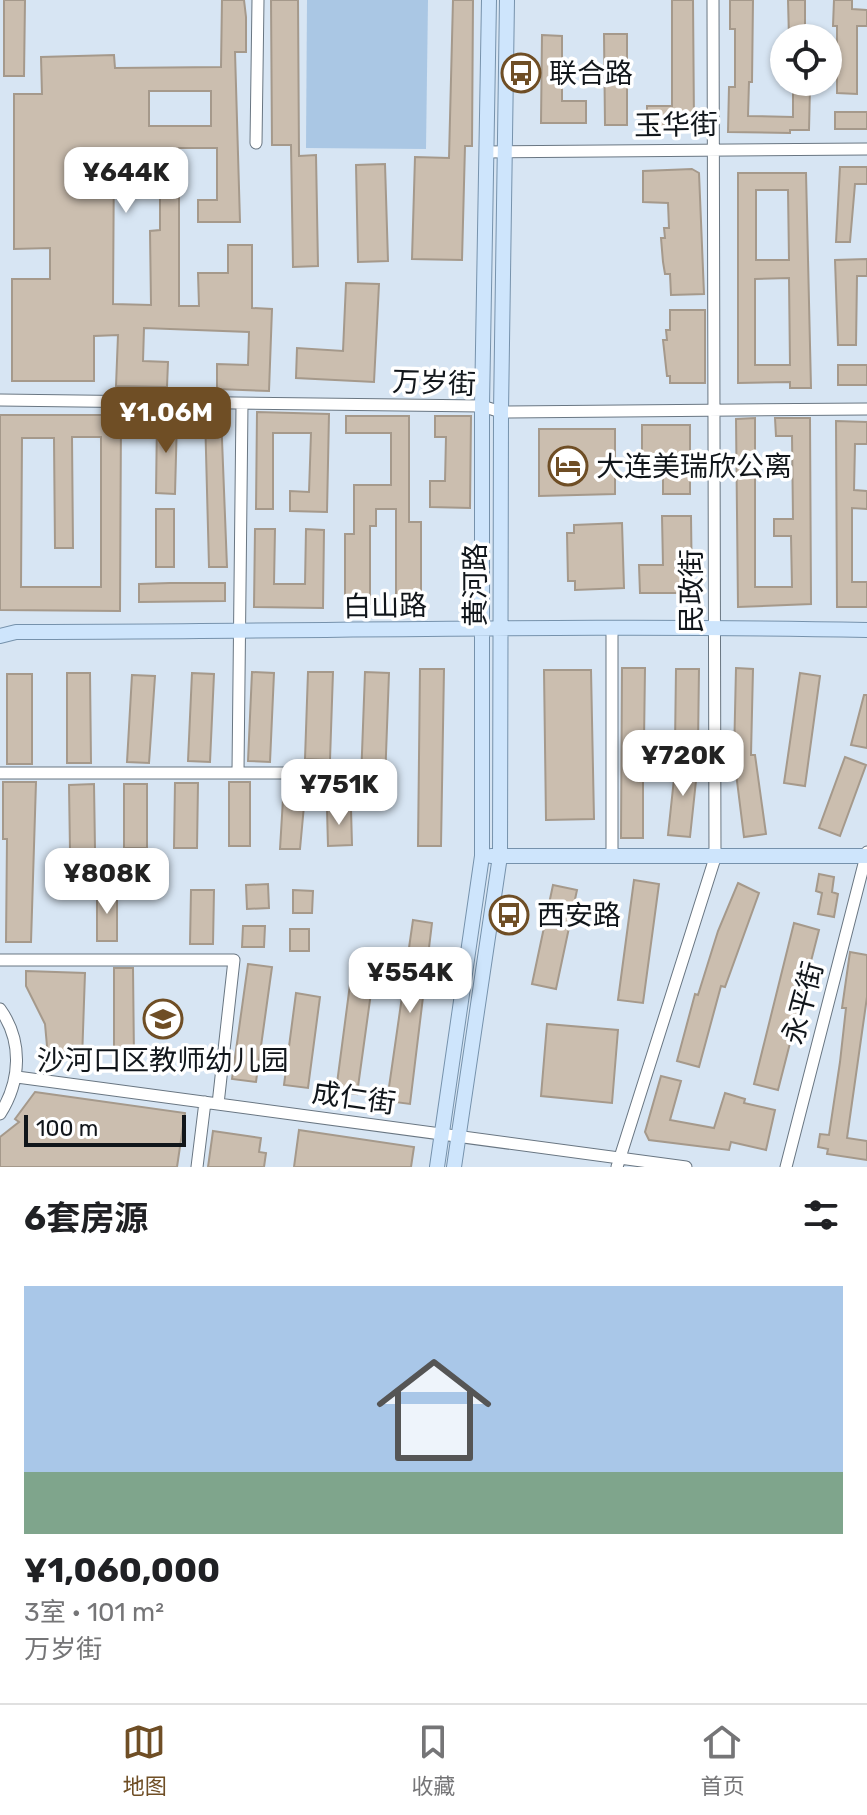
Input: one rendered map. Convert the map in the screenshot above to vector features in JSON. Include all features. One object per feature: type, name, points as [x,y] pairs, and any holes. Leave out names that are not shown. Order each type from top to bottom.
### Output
[{"type":"main road","name":"黄河路","points":[[437,1167],[482,856],[482,406],[489,0]]},
{"type":"main road","name":"黄河路","points":[[454,1167],[500,856],[501,412],[507,0]]},
{"type":"main road","name":"白山路","points":[[0,636],[16,632],[240,633],[715,627],[867,630]]},
{"type":"main road","points":[[482,856],[715,858],[867,855]]},
{"type":"street","points":[[256,143],[258,0]]},
{"type":"street","name":"民政街","points":[[617,1162],[715,858],[713,0]]},
{"type":"street","name":"玉华街","points":[[486,152],[867,149]]},
{"type":"street","name":"万岁街","points":[[0,400],[482,406],[501,412],[867,409]]},
{"type":"street","points":[[238,771],[242,404]]},
{"type":"street","points":[[612,628],[612,857]]},
{"type":"street","points":[[0,773],[298,773],[389,800]]},
{"type":"street","name":"永平街","points":[[786,1167],[867,855]]},
{"type":"street","points":[[0,960],[234,960],[212,1103],[197,1167]]},
{"type":"street","points":[[0,1009],[8,1020],[17,1048],[17,1077],[0,1114]]},
{"type":"street","name":"成仁街","points":[[17,1077],[458,1135],[617,1162],[686,1167]]},
{"type":"shaded area","points":[[307,0],[428,0],[426,149],[306,148]]},
{"type":"building","points":[[4,0],[25,0],[24,76],[4,76]]},
{"type":"building","points":[[222,0],[244,0],[246,52],[235,52],[240,222],[198,222],[198,200],[217,200],[217,148],[179,148],[179,306],[199,306],[198,273],[228,273],[228,245],[252,245],[252,308],[272,309],[269,391],[217,389],[217,364],[248,365],[249,332],[144,328],[143,361],[168,362],[167,387],[116,386],[118,335],[94,336],[94,381],[12,381],[12,279],[50,279],[50,248],[14,249],[14,94],[42,94],[41,57],[114,55],[115,68],[221,67]],"holes":[[[149,91],[211,91],[211,126],[149,126]],[[160,148],[160,230],[150,231],[151,305],[113,304],[114,149]]]},
{"type":"building","points":[[271,0],[298,0],[299,156],[316,155],[318,266],[293,267],[291,145],[272,145]]},
{"type":"building","points":[[453,0],[473,0],[472,146],[465,146],[462,260],[412,259],[415,157],[449,158]]},
{"type":"building","points":[[672,0],[693,0],[694,125],[647,126],[647,106],[672,106]]},
{"type":"building","points":[[730,0],[753,0],[752,82],[749,82],[748,116],[793,117],[793,96],[810,96],[809,130],[790,130],[790,133],[728,132],[729,87],[735,87],[735,29],[730,29]]},
{"type":"building","points":[[788,0],[805,0],[805,24],[789,24]]},
{"type":"building","points":[[834,0],[852,0],[852,9],[867,10],[867,26],[857,26],[857,94],[842,93],[842,24],[833,24]]},
{"type":"building","points":[[604,34],[627,34],[627,125],[605,125]]},
{"type":"building","points":[[542,35],[562,36],[562,101],[586,101],[586,123],[541,123]]},
{"type":"building","points":[[835,112],[867,112],[867,129],[835,129]]},
{"type":"building","points":[[385,164],[388,261],[358,262],[356,165]]},
{"type":"building","points":[[840,167],[867,167],[867,184],[855,184],[850,242],[836,242]]},
{"type":"building","points":[[692,169],[699,173],[704,294],[671,295],[670,274],[665,274],[661,238],[665,238],[664,228],[669,228],[668,203],[643,202],[643,171]]},
{"type":"building","points":[[738,173],[806,173],[811,388],[790,388],[790,382],[738,383]],"holes":[[[756,190],[788,190],[789,260],[756,260]],[[789,278],[790,365],[755,365],[755,279]]]},
{"type":"building","points":[[867,259],[867,276],[857,276],[856,345],[838,345],[835,260]]},
{"type":"building","points":[[346,283],[379,284],[374,382],[296,378],[297,348],[343,351]]},
{"type":"building","points":[[670,310],[705,310],[705,383],[670,383],[663,340],[667,340],[666,330],[670,330]]},
{"type":"building","points":[[838,365],[867,365],[867,385],[838,385]]},
{"type":"building","points":[[257,412],[329,414],[327,512],[290,511],[290,491],[309,492],[311,433],[273,433],[273,509],[256,509]]},
{"type":"building","points":[[205,414],[221,414],[227,567],[209,567]]},
{"type":"building","points":[[0,415],[121,415],[120,611],[0,610]],"holes":[[[72,437],[101,437],[101,587],[21,587],[22,438],[54,438],[55,548],[73,548]]]},
{"type":"building","points":[[346,416],[409,416],[409,522],[421,522],[421,608],[396,608],[396,509],[376,509],[376,526],[370,526],[370,604],[345,603],[345,534],[354,534],[354,485],[391,485],[391,433],[346,433]]},
{"type":"building","points":[[435,416],[471,416],[470,508],[430,507],[430,481],[445,481],[446,437],[435,437]]},
{"type":"building","points":[[157,418],[177,418],[175,494],[156,493]]},
{"type":"building","points":[[755,418],[755,587],[792,587],[791,536],[774,536],[774,519],[793,519],[792,436],[776,436],[775,418],[810,418],[811,604],[738,607],[736,419]]},
{"type":"building","points":[[836,421],[867,422],[867,444],[855,444],[854,490],[867,491],[867,509],[852,508],[852,582],[867,582],[867,607],[837,607]]},
{"type":"building","points":[[642,425],[690,425],[690,494],[663,494],[663,459],[642,460]]},
{"type":"building","points":[[539,429],[615,429],[615,494],[539,496]]},
{"type":"building","points":[[156,509],[174,509],[174,567],[156,567]]},
{"type":"building","points":[[662,516],[691,516],[692,593],[640,593],[639,565],[663,565]]},
{"type":"building","points":[[622,523],[624,588],[575,590],[575,581],[568,581],[567,533],[574,533],[574,525]]},
{"type":"building","points":[[255,529],[275,529],[274,584],[305,584],[306,529],[324,530],[323,608],[254,607]]},
{"type":"building","points":[[225,583],[225,601],[139,602],[139,584]]},
{"type":"building","points":[[622,668],[645,668],[644,741],[642,745],[633,745],[632,755],[643,756],[643,838],[621,838]]},
{"type":"building","points":[[736,668],[753,669],[751,755],[755,755],[766,834],[744,837],[734,757]]},
{"type":"building","points":[[420,669],[444,669],[441,846],[418,846]]},
{"type":"building","points":[[676,669],[699,669],[698,745],[675,745]]},
{"type":"building","points":[[544,670],[591,670],[594,819],[546,820]]},
{"type":"building","points":[[252,672],[274,673],[270,762],[248,761]]},
{"type":"building","points":[[308,672],[333,672],[330,760],[305,759]]},
{"type":"building","points":[[365,672],[389,673],[385,781],[361,780]]},
{"type":"building","points":[[67,673],[90,673],[91,763],[67,763]]},
{"type":"building","points":[[192,673],[214,674],[210,762],[188,761]]},
{"type":"building","points":[[800,673],[820,676],[805,786],[784,783]]},
{"type":"building","points":[[7,674],[32,674],[32,764],[7,764]]},
{"type":"building","points":[[132,675],[155,676],[149,763],[127,762]]},
{"type":"building","points":[[864,695],[867,695],[867,748],[851,745]]},
{"type":"building","points":[[845,757],[866,765],[840,836],[819,828]]},
{"type":"building","points":[[676,760],[698,762],[690,837],[668,835]]},
{"type":"building","points":[[3,782],[36,782],[31,942],[6,942],[7,839],[3,839]]},
{"type":"building","points":[[229,782],[250,782],[250,846],[229,846]]},
{"type":"building","points":[[284,782],[306,784],[300,849],[280,849]]},
{"type":"building","points":[[175,783],[198,783],[197,848],[174,848]]},
{"type":"building","points":[[94,784],[95,850],[70,850],[69,785]]},
{"type":"building","points":[[124,784],[147,784],[147,848],[124,848]]},
{"type":"building","points":[[327,809],[351,809],[352,845],[328,846]]},
{"type":"building","points":[[819,874],[834,877],[832,892],[838,894],[834,917],[818,914],[822,893],[816,891]]},
{"type":"building","points":[[634,880],[659,884],[643,1003],[618,1000]]},
{"type":"building","points":[[738,883],[759,893],[725,987],[721,986],[699,1067],[677,1061],[695,994],[698,995],[718,931]]},
{"type":"building","points":[[268,884],[269,908],[247,909],[246,885]]},
{"type":"building","points":[[553,885],[577,890],[556,989],[532,984]]},
{"type":"building","points":[[191,890],[214,890],[213,944],[190,944]]},
{"type":"building","points":[[293,890],[313,891],[312,913],[293,913]]},
{"type":"building","points":[[97,891],[117,891],[117,941],[97,941]]},
{"type":"building","points":[[413,920],[432,923],[410,1104],[387,1101]]},
{"type":"building","points":[[794,923],[819,930],[778,1090],[754,1084]]},
{"type":"building","points":[[243,926],[265,926],[264,947],[242,947]]},
{"type":"building","points":[[290,929],[309,929],[309,951],[290,951]]},
{"type":"building","points":[[850,952],[867,955],[867,997],[847,1138],[867,1141],[867,1160],[827,1154],[828,1149],[818,1147],[820,1134],[829,1135],[840,1062],[846,1008],[842,1008]]},
{"type":"building","points":[[248,964],[272,967],[256,1082],[232,1079]]},
{"type":"building","points":[[114,968],[133,968],[134,1059],[114,1059]]},
{"type":"building","points":[[352,969],[374,971],[357,1094],[336,1091]]},
{"type":"building","points":[[26,971],[85,973],[82,1060],[48,1057],[45,1024],[26,986]]},
{"type":"building","points":[[296,993],[320,997],[308,1088],[284,1085]]},
{"type":"building","points":[[547,1024],[618,1030],[612,1103],[541,1096]]},
{"type":"building","points":[[661,1076],[681,1081],[670,1120],[714,1128],[725,1093],[745,1099],[744,1103],[775,1110],[766,1150],[731,1142],[729,1150],[649,1140],[645,1132]]},
{"type":"building","points":[[35,1092],[185,1113],[177,1167],[0,1167],[0,1137],[19,1122],[15,1119]]},
{"type":"building","points":[[299,1130],[414,1147],[411,1167],[294,1167]]},
{"type":"building","points":[[213,1131],[261,1138],[259,1152],[266,1153],[264,1167],[208,1167]]},
{"type":"place","name":"联合路","points":[[521,73]]},
{"type":"place","name":"大连美瑞欣公离","points":[[568,466]]},
{"type":"place","name":"西安路","points":[[509,915]]},
{"type":"place","name":"沙河口区教师幼儿园","points":[[163,1019]]}]
